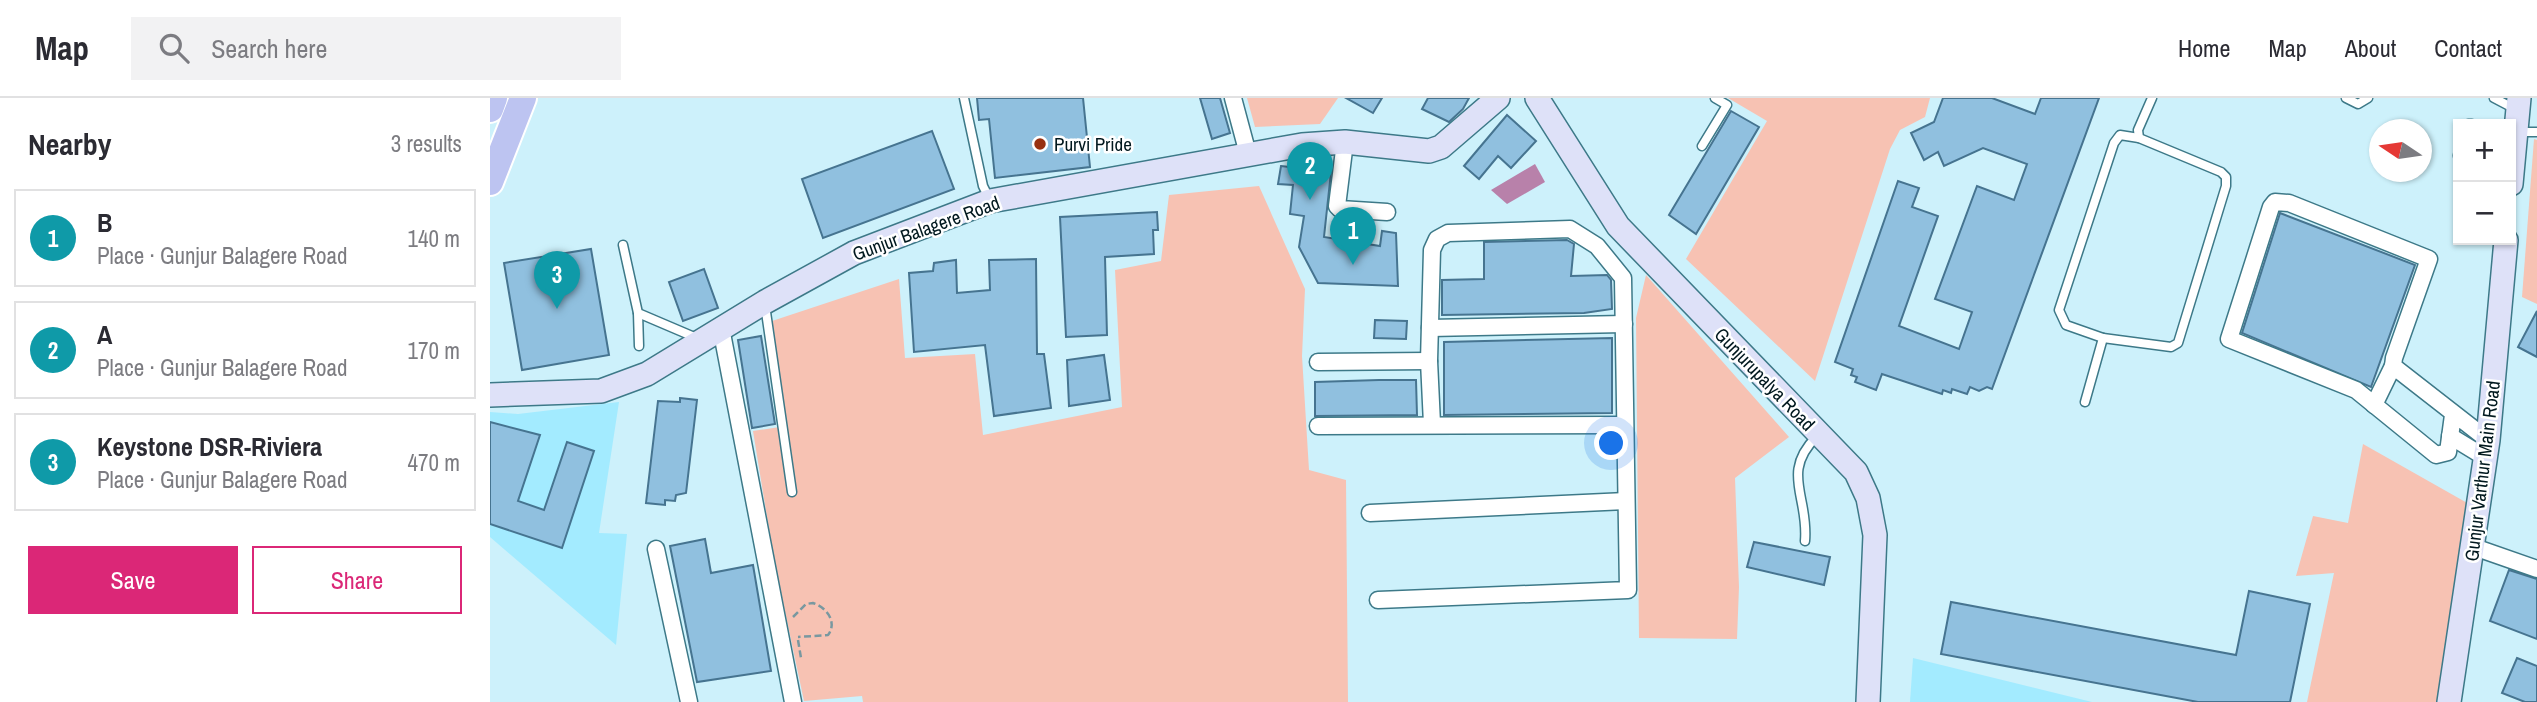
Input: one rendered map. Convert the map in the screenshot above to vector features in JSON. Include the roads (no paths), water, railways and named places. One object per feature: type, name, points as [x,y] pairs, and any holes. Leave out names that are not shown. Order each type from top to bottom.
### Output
[{"type":"main road","points":[[490,108],[494,98]]},
{"type":"main road","points":[[490,183],[523,98]]},
{"type":"street","points":[[1233,98],[1248,154]]},
{"type":"street","name":"Gunjur Balagere Road","points":[[490,395],[601,391],[647,374],[765,302],[854,253],[990,201],[1302,145],[1345,142],[1429,151],[1441,147],[1498,98]]},
{"type":"street","name":"Gunjurupalya Road","points":[[1537,98],[1618,226],[1856,472],[1868,498],[1874,522],[1875,586],[1868,702]]},
{"type":"street","points":[[2511,182],[2520,121]]},
{"type":"street","points":[[1345,142],[1337,206],[1340,209],[1387,212]]},
{"type":"street","points":[[2374,405],[2393,366],[2429,259],[2289,203],[2275,202],[2271,207],[2229,340],[2356,390],[2374,405],[2436,455],[2448,452],[2453,415]]},
{"type":"street","points":[[1597,246],[1618,226]]},
{"type":"street","points":[[1378,600],[1629,590],[1623,278],[1597,246],[1570,229],[1448,233],[1437,239],[1432,250],[1429,361],[1432,424]]},
{"type":"street","name":"Gunjur Varthur Main Road","points":[[2449,702],[2487,449],[2506,245]]},
{"type":"street","points":[[1430,328],[1624,324]]},
{"type":"street","points":[[711,335],[793,702]]},
{"type":"street","points":[[1318,362],[1429,361]]},
{"type":"street","points":[[2393,366],[2453,415],[2487,449]]},
{"type":"street","points":[[1318,426],[1624,425]]},
{"type":"street","points":[[2450,436],[2487,449]]},
{"type":"street","points":[[1370,513],[1626,501]]},
{"type":"street","points":[[2474,547],[2537,569]]},
{"type":"street","points":[[656,549],[689,702]]},
{"type":"lane","points":[[964,98],[983,186],[990,201]]},
{"type":"lane","points":[[1702,146],[1727,105],[1715,98]]},
{"type":"lane","points":[[2139,138],[2138,130],[2152,98]]},
{"type":"lane","points":[[2346,98],[2358,104],[2368,98]]},
{"type":"lane","points":[[2494,98],[2520,121]]},
{"type":"lane","points":[[2120,135],[2139,138],[2226,177],[2226,186],[2178,343],[2171,347],[2103,338],[2066,325],[2059,310],[2114,143],[2120,135]]},
{"type":"lane","points":[[623,245],[638,313],[639,346]]},
{"type":"lane","points":[[765,302],[792,492]]},
{"type":"lane","points":[[638,313],[711,335]]},
{"type":"lane","points":[[2085,402],[2103,338]]},
{"type":"lane","points":[[1805,541],[1807,520],[1797,469],[1801,454],[1819,434]]},
{"type":"place","name":"Purvi Pride","points":[[1040,144]]},
{"type":"place","name":"A","points":[[1310,200]]},
{"type":"place","name":"B","points":[[1353,265]]},
{"type":"place","name":"Keystone DSR-Riviera","points":[[557,309]]}]
